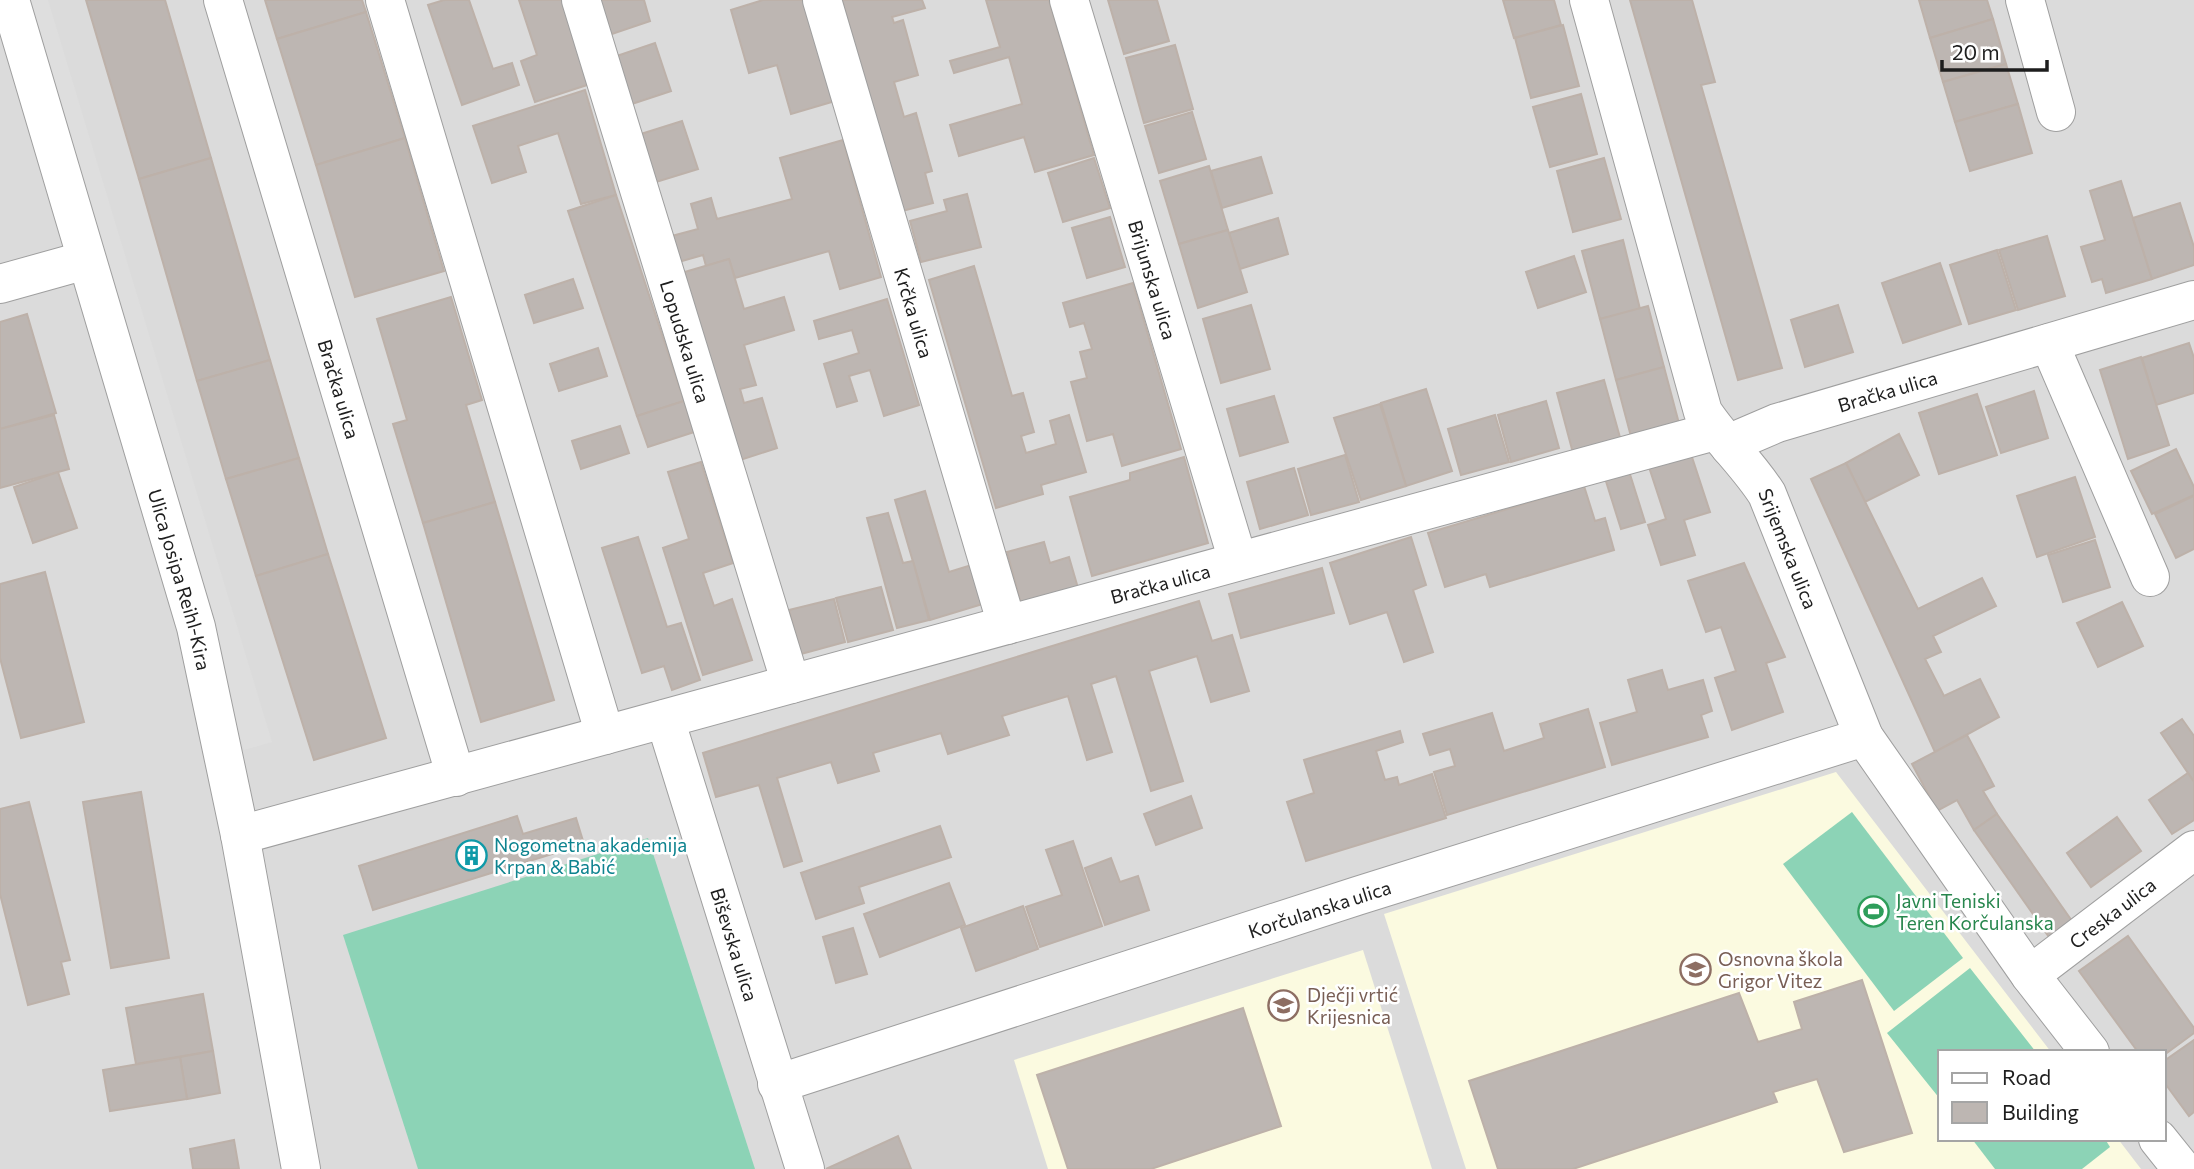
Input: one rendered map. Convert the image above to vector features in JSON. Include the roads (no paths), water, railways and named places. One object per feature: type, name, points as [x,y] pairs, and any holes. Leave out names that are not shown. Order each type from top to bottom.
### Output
[{"type":"street","name":"Ulica Josipa Reihl-Kira","points":[[10,0],[195,627],[240,835],[301,1169]]},
{"type":"street","name":"Bračka ulica","points":[[223,0],[456,777]]},
{"type":"street","points":[[385,0],[605,735]]},
{"type":"street","name":"Lopudska ulica","points":[[581,0],[791,684]]},
{"type":"street","name":"Krčka ulica","points":[[822,0],[1007,625]]},
{"type":"street","name":"Brijunska ulica","points":[[1069,0],[1238,561]]},
{"type":"street","name":"Srijemska ulica","points":[[1589,0],[1703,412],[1767,494],[1864,737],[2030,975],[2088,1050]]},
{"type":"street","points":[[2025,0],[2056,112]]},
{"type":"street","points":[[0,284],[86,260]]},
{"type":"street","name":"Bračka ulica","points":[[240,835],[1238,561],[1723,439],[1742,438],[1777,423],[2194,300]]},
{"type":"street","points":[[2049,343],[2150,577]]},
{"type":"street","name":"Biševska ulica","points":[[665,719],[805,1169]]},
{"type":"street","name":"Korčulanska ulica","points":[[777,1084],[1864,737]]},
{"type":"street","name":"Creska ulica","points":[[2030,975],[2194,850]]},
{"type":"street","points":[[2160,1141],[2182,1169]]},
{"type":"place","name":"Nogometna akademija Krpan & Babić","points":[[471,855]]},
{"type":"place","name":"Javni Teniski Teren Korčulanska","points":[[1873,911]]},
{"type":"place","name":"Osnovna škola Grigor Vitez","points":[[1695,969]]},
{"type":"place","name":"Dječji vrtić Krijesnica","points":[[1284,1005]]}]
